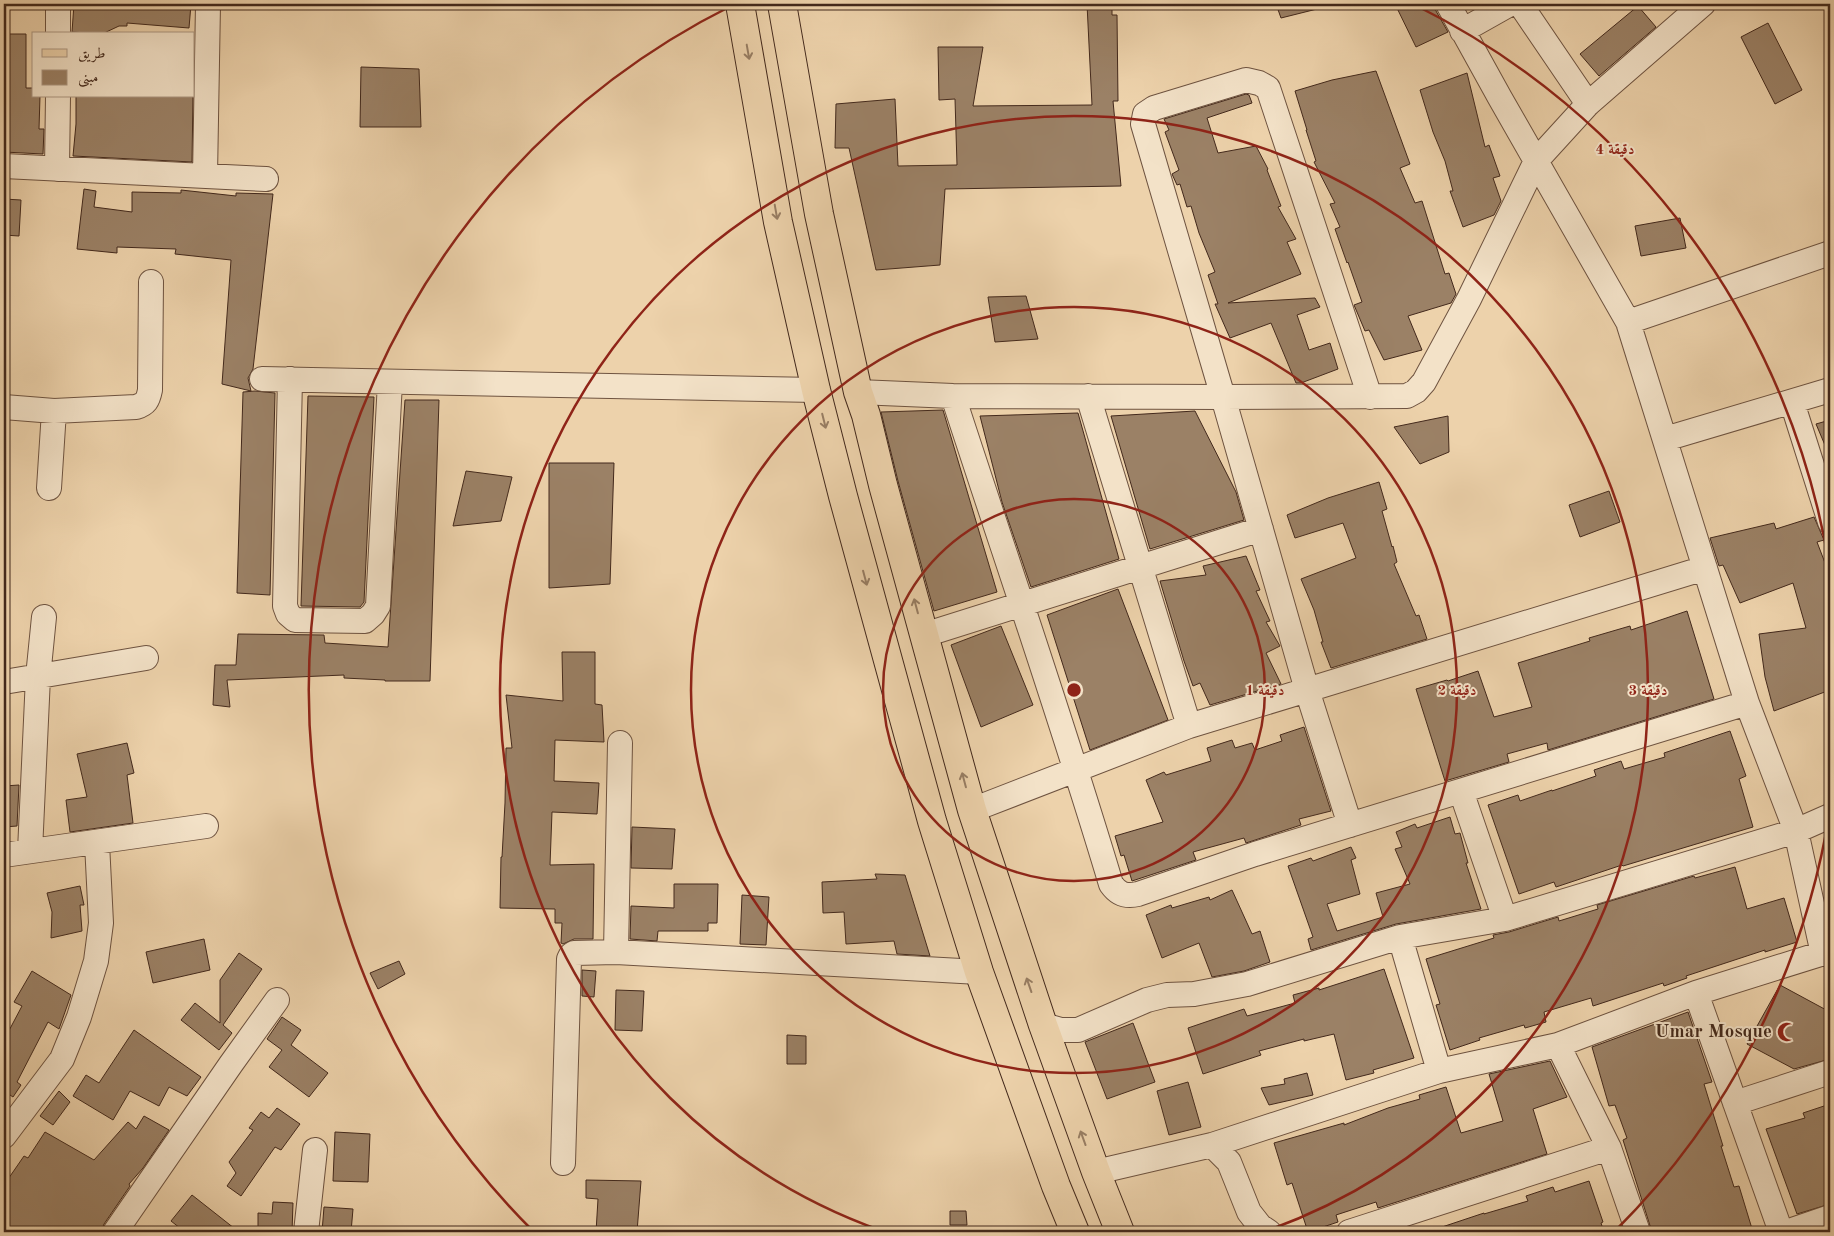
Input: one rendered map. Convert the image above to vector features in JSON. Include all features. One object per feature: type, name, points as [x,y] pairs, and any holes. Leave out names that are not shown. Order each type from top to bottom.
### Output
[{"type":"main road","points":[[740,4],[778,222],[836,471],[932,821],[979,972],[1056,1186],[1075,1232]]},
{"type":"main road","points":[[782,4],[819,214],[858,392],[866,415],[972,810],[1043,1025],[1096,1172],[1120,1232]]},
{"type":"street","points":[[58,4],[58,32]]},
{"type":"street","points":[[205,176],[208,4]]},
{"type":"street","points":[[1096,1172],[1212,1145],[1439,1071],[1558,1045],[1696,993],[1827,952],[1796,831],[1747,703],[1628,322],[1448,4]]},
{"type":"street","points":[[1462,31],[1510,4]]},
{"type":"street","points":[[1520,4],[1588,104]]},
{"type":"street","points":[[858,392],[953,396],[1407,396],[1416,391],[1424,382],[1469,299],[1536,161],[1677,12],[1703,4]]},
{"type":"street","points":[[1350,825],[1307,690],[1143,124],[1145,114],[1154,108],[1246,80],[1259,83],[1268,88],[1370,397]]},
{"type":"street","points":[[57,168],[58,98]]},
{"type":"street","points":[[4,166],[266,179]]},
{"type":"street","points":[[1628,322],[1830,253]]},
{"type":"street","points":[[4,407],[54,411],[136,407],[147,402],[150,390],[151,282]]},
{"type":"street","points":[[262,379],[290,378],[390,382],[816,390]]},
{"type":"street","points":[[290,378],[285,606],[288,614],[295,620],[365,621],[378,606],[390,382]]},
{"type":"street","points":[[1665,439],[1830,390]]},
{"type":"street","points":[[953,396],[1076,769],[1111,884],[1122,895],[1138,894],[1255,854],[1747,703]]},
{"type":"street","points":[[1088,396],[1189,726]]},
{"type":"street","points":[[1792,402],[1830,522]]},
{"type":"street","points":[[48,488],[54,411]]},
{"type":"street","points":[[924,635],[1261,529]]},
{"type":"street","points":[[972,810],[1189,726],[1705,568]]},
{"type":"street","points":[[30,851],[38,677],[44,617]]},
{"type":"street","points":[[4,682],[146,658]]},
{"type":"street","points":[[616,952],[620,743]]},
{"type":"street","points":[[1461,791],[1505,919]]},
{"type":"street","points":[[1043,1025],[1061,1030],[1078,1030],[1147,1000],[1168,995],[1194,994],[1247,984],[1400,938],[1505,919],[1796,831],[1830,816]]},
{"type":"street","points":[[4,855],[206,826]]},
{"type":"street","points":[[4,1136],[62,1059],[82,1008],[96,961],[101,923],[97,843]]},
{"type":"street","points":[[1400,938],[1439,1071]]},
{"type":"street","points":[[563,1163],[569,959],[574,954],[616,952],[979,972]]},
{"type":"street","points":[[1696,993],[1780,1232]]},
{"type":"street","points":[[115,1232],[277,1000]]},
{"type":"street","points":[[1558,1045],[1609,1148],[1638,1232]]},
{"type":"street","points":[[1735,1103],[1830,1072]]},
{"type":"street","points":[[1212,1145],[1229,1162],[1249,1212],[1260,1226],[1269,1232]]},
{"type":"street","points":[[1349,1232],[1609,1148]]},
{"type":"street","points":[[306,1232],[315,1150]]},
{"type":"street","points":[[1786,1232],[1830,1217]]},
{"type":"building","points":[[74,4],[191,4],[189,28],[127,23],[127,26],[119,26],[106,32],[72,32]]},
{"type":"building","points":[[1087,4],[1112,4],[1112,15],[1117,15],[1118,101],[1113,101],[1121,186],[945,189],[940,265],[876,270],[849,148],[835,148],[836,104],[895,99],[898,166],[957,165],[955,99],[939,100],[938,47],[983,47],[973,106],[1092,105]]},
{"type":"building","points":[[1276,4],[1320,4],[1321,8],[1281,18]]},
{"type":"building","points":[[1395,4],[1434,4],[1448,32],[1416,47]]},
{"type":"building","points":[[1638,6],[1656,27],[1599,76],[1580,54]]},
{"type":"building","points":[[1768,23],[1802,90],[1775,104],[1741,37]]},
{"type":"building","points":[[4,34],[26,34],[26,88],[32,88],[32,98],[40,98],[39,129],[44,129],[43,154],[4,152],[6,70],[4,70]]},
{"type":"building","points":[[361,67],[419,69],[421,127],[360,127]]},
{"type":"building","points":[[1376,71],[1410,164],[1400,168],[1415,203],[1422,201],[1445,274],[1449,273],[1456,294],[1451,303],[1408,316],[1422,350],[1384,360],[1369,330],[1365,331],[1354,305],[1362,302],[1335,229],[1340,227],[1330,204],[1335,203],[1314,162],[1316,161],[1295,91],[1332,80]]},
{"type":"building","points":[[1467,73],[1485,147],[1489,145],[1500,176],[1493,178],[1501,201],[1494,215],[1463,227],[1450,191],[1453,191],[1445,161],[1433,132],[1420,90]]},
{"type":"building","points":[[1246,94],[1249,95],[1252,103],[1207,118],[1218,153],[1256,146],[1268,169],[1281,206],[1278,207],[1296,239],[1287,242],[1301,274],[1228,303],[1315,298],[1320,307],[1297,315],[1309,350],[1330,343],[1338,369],[1301,383],[1296,383],[1271,323],[1230,338],[1215,304],[1218,304],[1208,275],[1215,272],[1199,233],[1191,206],[1187,207],[1180,184],[1177,185],[1172,174],[1179,170],[1165,132],[1169,130],[1164,119]]},
{"type":"building","points":[[76,98],[193,98],[192,162],[73,156]]},
{"type":"building","points":[[84,189],[96,191],[94,207],[132,212],[132,192],[181,193],[181,190],[236,196],[236,193],[273,194],[253,369],[248,378],[251,391],[222,384],[231,260],[175,254],[176,249],[117,247],[117,253],[77,249]]},
{"type":"building","points":[[4,199],[21,200],[19,236],[4,235]]},
{"type":"building","points":[[1680,218],[1686,248],[1641,256],[1635,226]]},
{"type":"building","points":[[1026,296],[1038,339],[995,342],[988,297]]},
{"type":"building","points":[[243,392],[275,393],[270,595],[237,593]]},
{"type":"building","points":[[308,396],[374,397],[364,602],[360,607],[301,606]]},
{"type":"building","points":[[405,400],[439,400],[430,681],[385,681],[344,678],[344,675],[227,680],[230,707],[213,705],[215,665],[236,665],[238,634],[324,635],[325,643],[388,647]]},
{"type":"building","points":[[943,410],[997,592],[934,611],[881,412]]},
{"type":"building","points":[[1195,411],[1236,492],[1244,520],[1150,549],[1111,416]]},
{"type":"building","points":[[1078,413],[1119,559],[1031,587],[1002,502],[980,416]]},
{"type":"building","points":[[1448,416],[1449,452],[1420,464],[1394,427]]},
{"type":"building","points":[[1830,420],[1830,457],[1816,424]]},
{"type":"building","points":[[549,463],[614,463],[610,584],[549,588]]},
{"type":"building","points":[[466,471],[512,477],[501,521],[453,526]]},
{"type":"building","points":[[1379,482],[1387,509],[1382,511],[1397,562],[1394,564],[1416,616],[1419,615],[1427,639],[1331,668],[1321,642],[1323,642],[1314,610],[1301,579],[1356,558],[1343,523],[1295,538],[1287,515],[1328,498]]},
{"type":"building","points":[[1609,491],[1620,522],[1580,537],[1569,505]]},
{"type":"building","points":[[1814,517],[1824,540],[1817,542],[1830,576],[1830,690],[1774,711],[1765,677],[1759,634],[1806,628],[1793,583],[1740,603],[1723,565],[1719,566],[1710,538],[1774,523],[1776,529]]},
{"type":"building","points":[[1246,556],[1260,590],[1256,591],[1270,621],[1266,622],[1280,646],[1266,653],[1281,684],[1210,705],[1200,683],[1193,686],[1160,581],[1206,575],[1203,566]]},
{"type":"building","points":[[1118,589],[1168,720],[1090,750],[1047,615]]},
{"type":"building","points":[[1687,611],[1714,699],[1548,750],[1547,743],[1507,754],[1509,762],[1445,781],[1416,689],[1478,671],[1494,717],[1532,707],[1518,663],[1590,641],[1589,638],[1630,626],[1631,630]]},
{"type":"building","points":[[1001,626],[1033,705],[981,727],[951,645]]},
{"type":"building","points":[[562,652],[595,652],[595,704],[602,705],[604,742],[555,740],[554,781],[599,783],[597,814],[552,812],[550,865],[594,864],[593,939],[574,939],[563,944],[561,943],[562,923],[555,923],[555,909],[500,908],[506,748],[512,748],[506,695],[563,701]]},
{"type":"building","points":[[1304,727],[1331,811],[1299,819],[1301,825],[1246,843],[1244,838],[1193,852],[1196,860],[1132,881],[1124,855],[1121,856],[1115,836],[1163,822],[1146,780],[1164,772],[1166,775],[1211,761],[1207,748],[1232,740],[1235,748],[1252,743],[1255,750],[1282,741],[1280,735]]},
{"type":"building","points":[[1730,731],[1746,776],[1739,779],[1753,827],[1622,865],[1556,887],[1554,882],[1519,894],[1488,805],[1518,795],[1520,801],[1552,791],[1596,776],[1594,770],[1621,761],[1624,769],[1665,757],[1664,753]]},
{"type":"building","points":[[127,743],[134,773],[127,775],[133,823],[70,832],[66,800],[87,797],[77,754]]},
{"type":"building","points":[[19,785],[17,826],[4,827],[4,786]]},
{"type":"building","points":[[1450,817],[1455,834],[1460,833],[1468,863],[1466,863],[1481,909],[1396,924],[1311,950],[1308,939],[1313,937],[1288,866],[1311,858],[1313,861],[1351,847],[1356,858],[1351,860],[1360,894],[1327,904],[1337,931],[1383,917],[1376,893],[1410,884],[1395,849],[1402,847],[1396,832],[1415,824],[1417,828]]},
{"type":"building","points":[[632,827],[675,829],[672,869],[631,868]]},
{"type":"building","points":[[1735,867],[1747,909],[1784,898],[1797,942],[1765,952],[1765,950],[1686,976],[1687,978],[1664,986],[1663,983],[1593,1006],[1591,998],[1544,1012],[1546,1022],[1525,1028],[1524,1025],[1479,1038],[1480,1040],[1450,1050],[1436,1005],[1440,1004],[1426,959],[1494,938],[1493,935],[1558,917],[1559,921],[1598,909],[1597,905],[1694,876],[1695,878]]},
{"type":"building","points":[[875,874],[905,875],[930,956],[897,954],[894,941],[846,944],[844,912],[823,913],[822,882],[877,879]]},
{"type":"building","points":[[674,884],[718,884],[717,923],[708,923],[708,931],[658,931],[657,941],[630,939],[631,906],[674,908]]},
{"type":"building","points":[[80,886],[84,905],[80,905],[82,931],[51,938],[52,912],[47,893]]},
{"type":"building","points":[[1232,890],[1252,934],[1260,931],[1270,962],[1244,971],[1212,977],[1199,943],[1162,958],[1146,915],[1171,905],[1172,908],[1209,897],[1210,900]]},
{"type":"building","points":[[742,895],[769,897],[766,945],[740,944]]},
{"type":"building","points":[[204,939],[210,970],[153,983],[146,952]]},
{"type":"building","points":[[239,953],[262,969],[223,1025],[232,1033],[219,1050],[181,1020],[195,1003],[220,1023],[220,980]]},
{"type":"building","points":[[399,961],[405,974],[378,989],[370,973]]},
{"type":"building","points":[[1384,969],[1414,1058],[1373,1070],[1374,1073],[1346,1080],[1334,1034],[1304,1041],[1304,1039],[1259,1051],[1261,1055],[1203,1074],[1188,1028],[1244,1009],[1247,1016],[1295,1003],[1293,995],[1319,988],[1319,990]]},
{"type":"building","points":[[582,970],[596,971],[594,997],[582,996]]},
{"type":"building","points":[[32,971],[71,995],[59,1029],[48,1022],[17,1082],[21,1085],[13,1097],[10,1095],[4,1107],[4,1040],[22,1006],[14,1002]]},
{"type":"building","points":[[1780,985],[1830,1012],[1830,1059],[1794,1069],[1747,1044]]},
{"type":"building","points":[[616,990],[644,991],[642,1031],[615,1030]]},
{"type":"building","points":[[1688,1012],[1712,1082],[1704,1084],[1723,1146],[1721,1146],[1734,1187],[1739,1186],[1753,1232],[1652,1232],[1623,1140],[1627,1138],[1615,1105],[1609,1106],[1592,1047]]},
{"type":"building","points":[[282,1017],[301,1030],[291,1045],[328,1073],[309,1097],[269,1067],[282,1050],[267,1039]]},
{"type":"building","points":[[1133,1023],[1155,1082],[1107,1099],[1085,1042]]},
{"type":"building","points":[[134,1030],[201,1077],[187,1096],[169,1087],[159,1106],[130,1091],[113,1120],[73,1096],[86,1075],[99,1083]]},
{"type":"building","points":[[787,1035],[806,1036],[806,1064],[787,1064]]},
{"type":"building","points":[[1550,1061],[1567,1097],[1533,1109],[1547,1154],[1378,1208],[1376,1202],[1336,1215],[1338,1222],[1308,1232],[1292,1183],[1287,1185],[1274,1143],[1344,1123],[1344,1125],[1388,1108],[1420,1099],[1419,1095],[1446,1087],[1461,1133],[1503,1121],[1489,1074]]},
{"type":"building","points":[[1307,1073],[1313,1095],[1269,1105],[1261,1088],[1285,1084],[1284,1079]]},
{"type":"building","points":[[1188,1082],[1201,1127],[1169,1135],[1157,1091]]},
{"type":"building","points":[[59,1091],[70,1102],[53,1125],[40,1116]]},
{"type":"building","points":[[1827,1105],[1830,1115],[1830,1204],[1797,1214],[1766,1129],[1805,1118],[1803,1113]]},
{"type":"building","points":[[277,1108],[300,1124],[281,1150],[275,1147],[241,1196],[227,1186],[236,1173],[229,1162],[253,1130],[249,1128],[261,1112],[269,1118]]},
{"type":"building","points":[[144,1116],[169,1130],[143,1168],[129,1184],[130,1186],[104,1224],[101,1232],[4,1232],[4,1185],[24,1156],[28,1158],[45,1132],[94,1160],[128,1122],[136,1129]]},
{"type":"building","points":[[335,1132],[370,1134],[368,1182],[333,1181]]},
{"type":"building","points":[[586,1180],[641,1181],[637,1232],[596,1232],[598,1199],[586,1198]]},
{"type":"building","points":[[1589,1181],[1603,1222],[1601,1223],[1604,1232],[1434,1232],[1433,1230],[1528,1201],[1526,1196],[1553,1187],[1555,1192]]},
{"type":"building","points":[[192,1195],[239,1232],[185,1232],[171,1221]]},
{"type":"building","points":[[273,1202],[293,1203],[292,1232],[258,1232],[258,1213],[272,1214]]},
{"type":"building","points":[[324,1207],[353,1209],[351,1232],[322,1232]]},
{"type":"building","points":[[950,1211],[966,1211],[967,1225],[950,1225]]},
{"type":"place","name":"Umar Mosque","points":[[1787,1032]]}]
